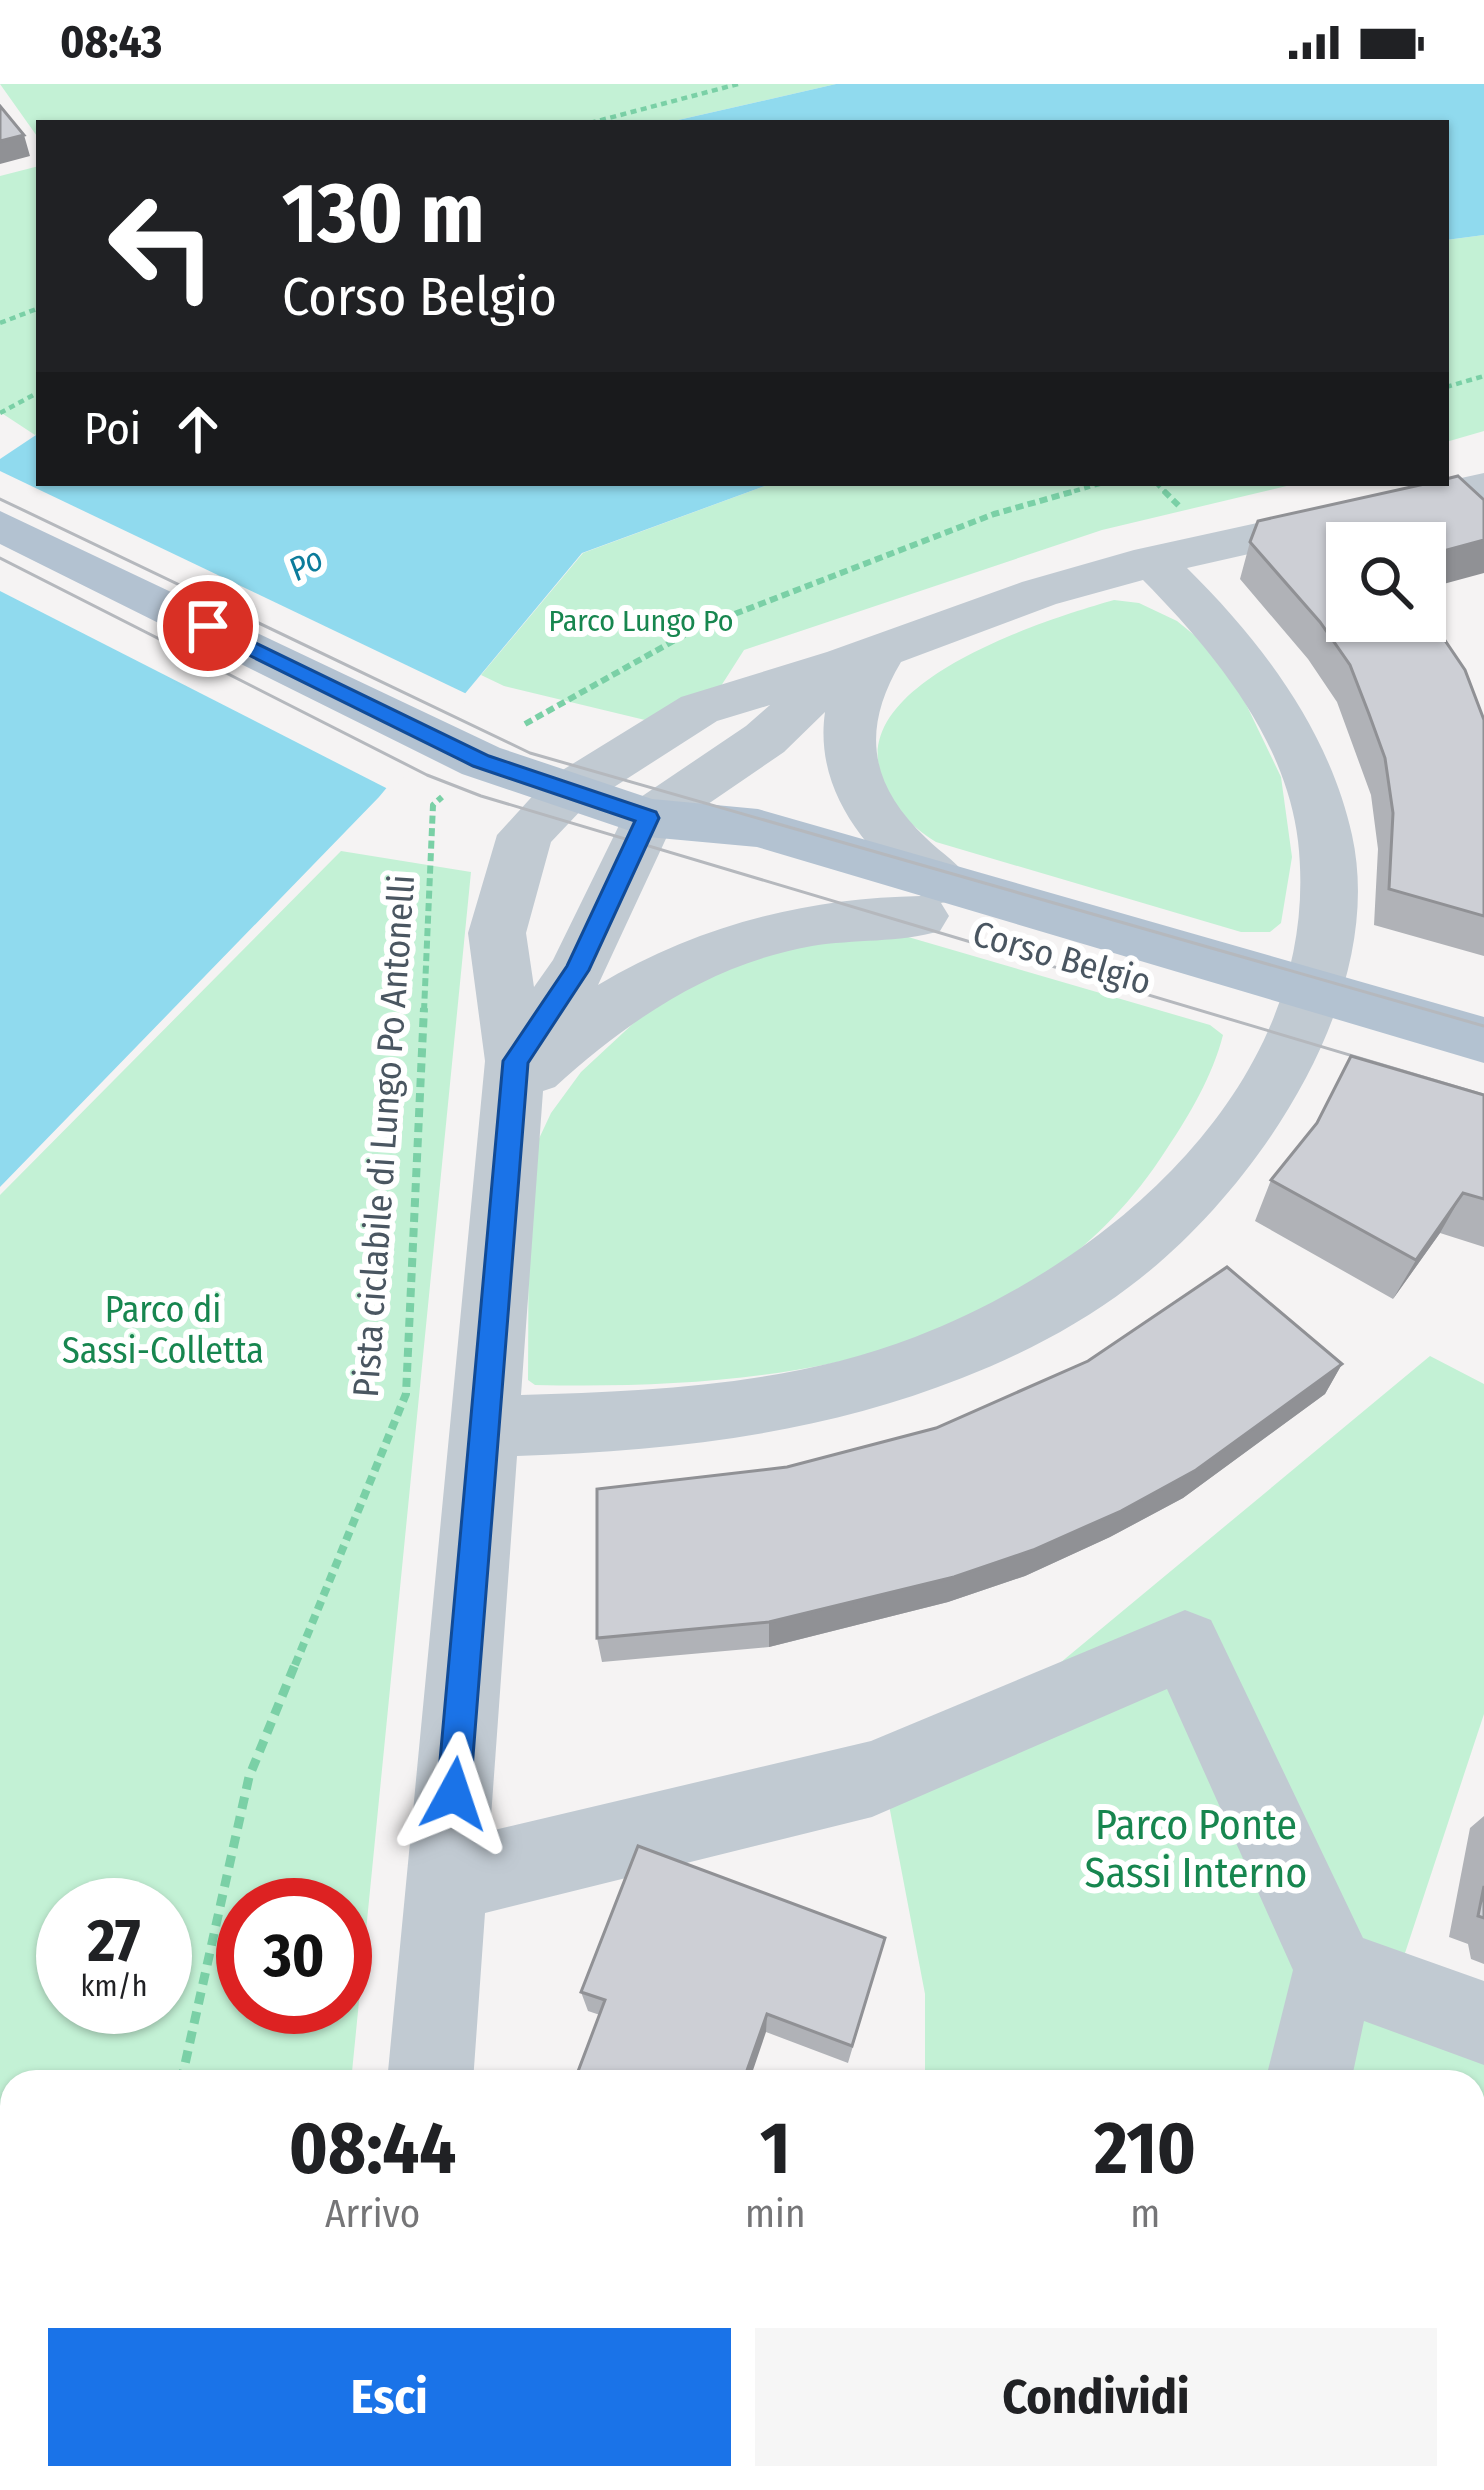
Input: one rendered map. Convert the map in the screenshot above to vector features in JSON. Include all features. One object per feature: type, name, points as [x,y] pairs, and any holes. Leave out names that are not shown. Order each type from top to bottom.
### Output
[{"type":"main road","name":"Corso Belgio","points":[[0,525],[476,758],[648,818],[712,856],[932,900],[1306,1009],[1484,1079]]},
{"type":"main road","name":"Corso Belgio","points":[[1306,1009],[1484,1040]]},
{"type":"street","points":[[431,2070],[513,1077],[497,933],[525,835],[567,792],[699,709],[1039,593],[1151,562],[1478,495]]},
{"type":"street","points":[[485,1426],[655,1421],[819,1395],[937,1358],[1043,1309],[1126,1253],[1187,1199],[1265,1095],[1306,1009],[1324,948],[1327,874],[1307,774],[1269,700],[1214,622],[1151,562]]},
{"type":"street","points":[[513,1077],[577,970],[648,818],[765,739],[865,656]]},
{"type":"street","points":[[513,1077],[685,961],[731,942],[791,927],[932,900],[860,791],[851,760],[851,713],[865,656]]},
{"type":"street","points":[[446,1882],[872,1779],[1185,1645],[1335,1969],[1311,2070]]},
{"type":"street","points":[[1335,1969],[1484,2023]]},
{"type":"path","points":[[601,120],[738,84]]},
{"type":"path","points":[[0,323],[36,309]]},
{"type":"path","points":[[1449,386],[1484,376]]},
{"type":"path","points":[[0,413],[36,394]]},
{"type":"path","points":[[476,758],[519,728],[693,630],[994,514],[1092,486]]},
{"type":"path","name":"Pista ciclabile di Lungo Po Antonelli","points":[[184,2070],[249,1777],[406,1394],[433,806]]},
{"type":"green space","points":[[0,84],[836,84],[678,120],[36,120],[36,135]]},
{"type":"green space","points":[[36,167],[35,435],[0,412],[0,176]]},
{"type":"green space","points":[[1484,235],[1484,431],[1449,441],[1449,240]]},
{"type":"green space","name":"Parco Lungo Po","points":[[765,486],[1286,486],[1102,530],[744,650],[721,686],[670,726],[504,686],[481,675],[583,553]]},
{"type":"green space","points":[[1114,600],[1139,603],[1177,621],[1210,648],[1244,700],[1281,777],[1292,857],[1281,923],[1270,932],[1241,932],[936,842],[904,816],[888,791],[878,745],[892,714],[920,685],[1001,640]]},
{"type":"green space","name":"Parco di Sassi-Colletta","points":[[341,851],[471,872],[371,1878],[216,1878],[216,2034],[356,2034],[352,2070],[0,2070],[0,1195]]},
{"type":"green space","points":[[891,932],[1210,1025],[1223,1035],[1207,1080],[1183,1123],[1109,1222],[1042,1278],[967,1320],[886,1350],[800,1369],[712,1380],[535,1385],[528,1380],[529,1160],[551,1113],[581,1072],[638,1019],[739,954]]},
{"type":"green space","name":"Parco Ponte Sassi Interno","points":[[1430,1356],[1484,1384],[1484,1714],[1405,1953],[1484,1989],[1484,2070],[925,2070],[925,1994],[889,1805]]},
{"type":"water","points":[[836,84],[1484,84],[1484,235],[1449,240],[1449,120],[678,120]]},
{"type":"water","name":"Po","points":[[36,435],[36,486],[765,486],[582,553],[379,797],[0,1187],[0,459]]},
{"type":"pier","points":[[0,471],[471,696],[392,791],[0,591]]},
{"type":"building","points":[[0,106],[24,135],[0,141]]},
{"type":"building","points":[[1458,476],[1484,500],[1484,540],[1446,550],[1446,522],[1326,522],[1326,631],[1250,542],[1258,521],[1416,486],[1449,486],[1449,478]]},
{"type":"building","points":[[1334,642],[1446,642],[1465,670],[1484,720],[1484,916],[1389,889],[1393,813],[1385,758],[1350,665]]},
{"type":"building","points":[[1351,1056],[1484,1095],[1484,1199],[1463,1193],[1416,1260],[1271,1180],[1317,1123]]},
{"type":"building","points":[[1227,1267],[1342,1364],[1196,1470],[1121,1511],[1033,1550],[954,1577],[769,1622],[597,1638],[597,1489],[787,1467],[936,1428],[1088,1361]]},
{"type":"building","points":[[638,1846],[885,1938],[852,2046],[767,2014],[747,2070],[579,2070],[605,2000],[581,1992]]},
{"type":"building","points":[[1484,1886],[1484,1918],[1478,1916]]},
{"type":"tram line","points":[[0,499],[530,753],[1484,1026]]},
{"type":"tram line","points":[[0,558],[427,775],[481,796],[1484,1095]]},
{"type":"route","points":[[208,626],[481,761],[648,818],[577,970],[515,1061],[454,1794]]}]
